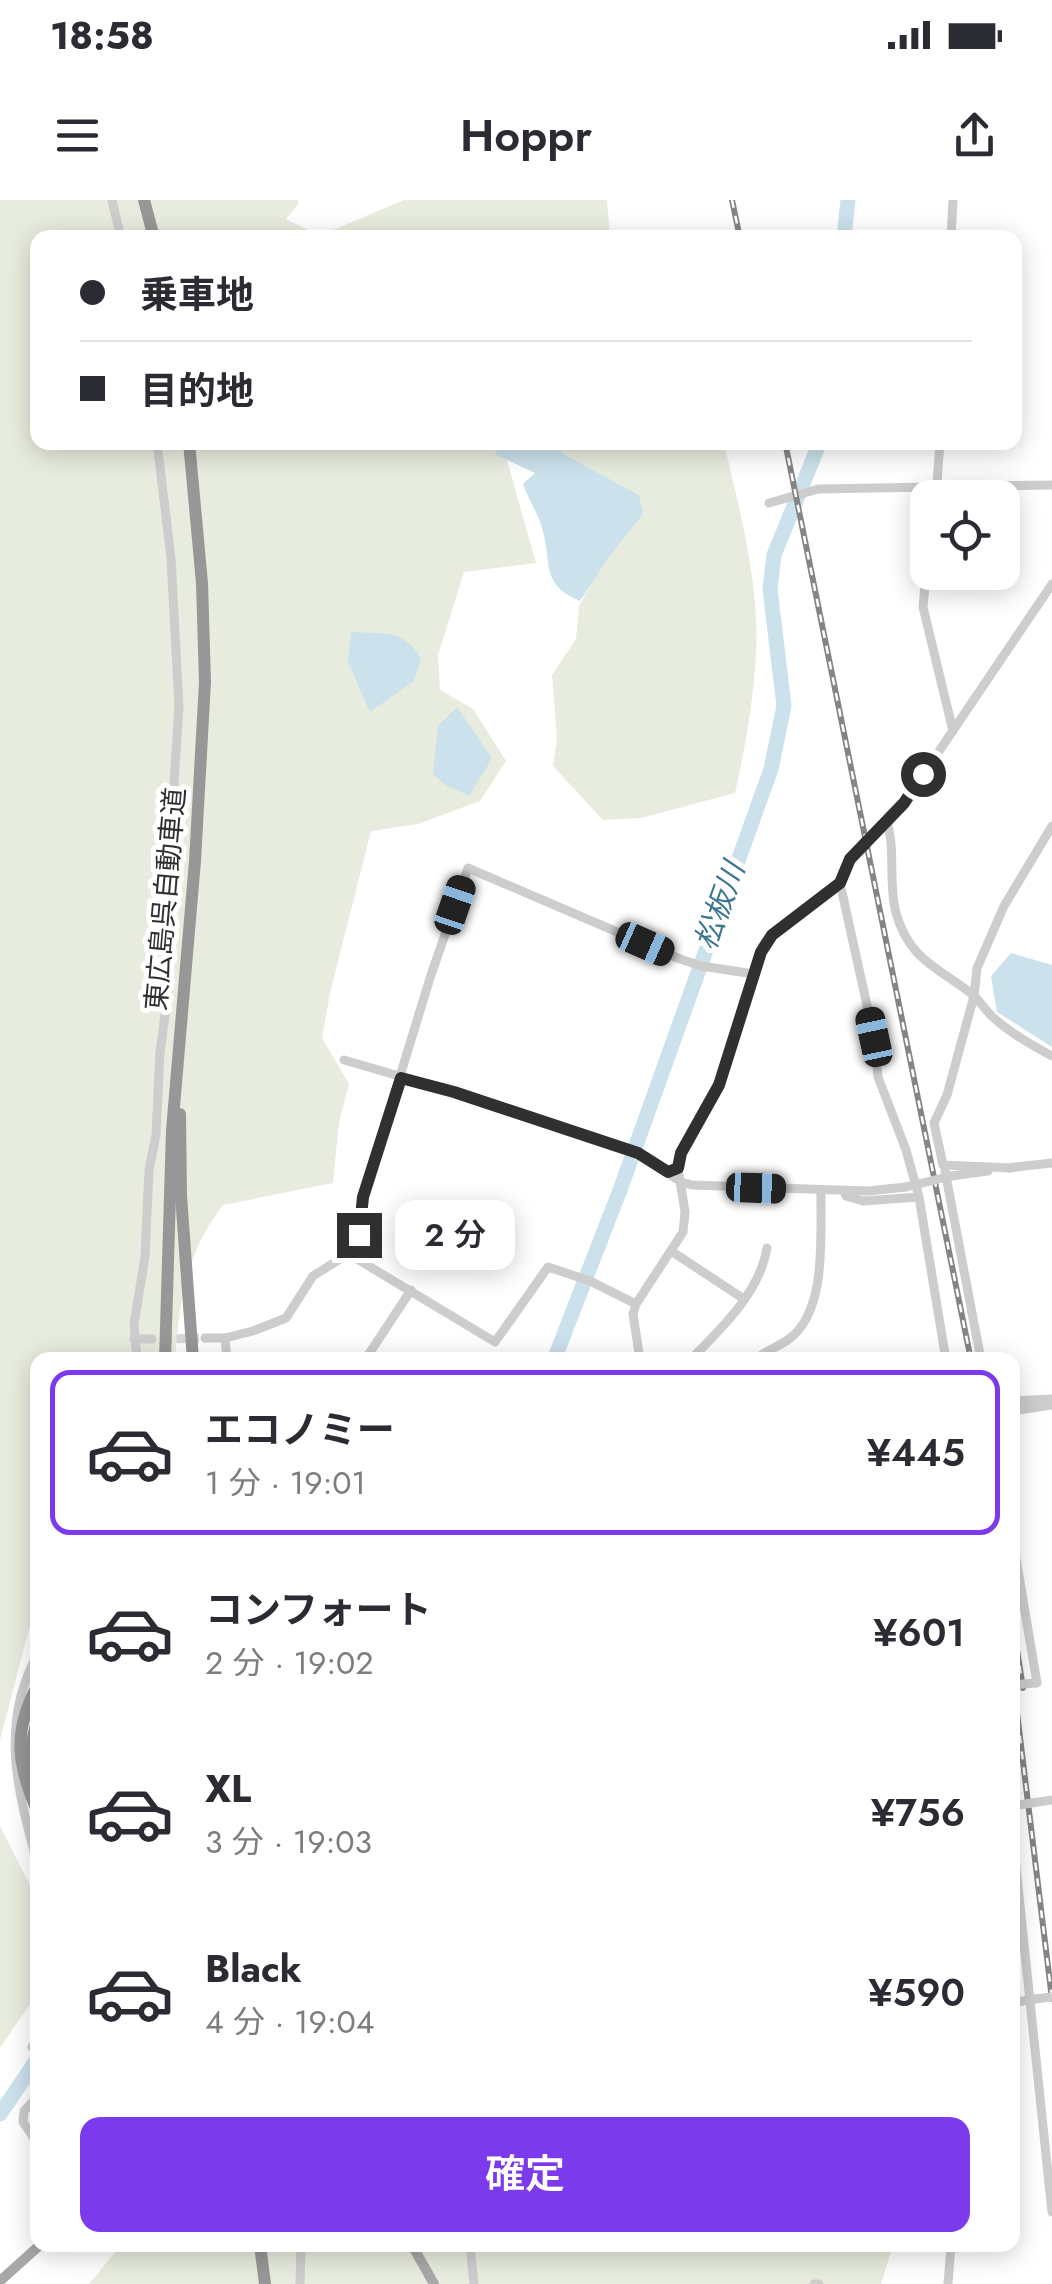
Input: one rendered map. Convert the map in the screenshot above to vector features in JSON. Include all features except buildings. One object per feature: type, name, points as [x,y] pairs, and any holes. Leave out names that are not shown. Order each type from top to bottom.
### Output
[{"type":"highway","points":[[144,200],[152,230]]},
{"type":"highway","name":"東広島呉自動車道","points":[[162,1352],[180,1016],[195,861],[205,682],[202,583],[190,450]]},
{"type":"highway","points":[[180,1016],[181,1196],[192,1352]]},
{"type":"highway","points":[[30,1700],[19,1741],[20,1760],[30,1789]]},
{"type":"highway","points":[[19,1741],[30,1718]]},
{"type":"highway","points":[[261,2252],[265,2284]]},
{"type":"main road","points":[[0,2281],[32,2252]]},
{"type":"main road","points":[[416,2252],[434,2284]]},
{"type":"street","points":[[112,200],[119,230]]},
{"type":"street","points":[[951,230],[953,200]]},
{"type":"street","points":[[136,1352],[134,1339],[146,1257],[148,1170],[156,1135],[160,1052],[169,985],[168,862],[178,706],[171,558],[159,450]]},
{"type":"street","points":[[938,480],[940,450]]},
{"type":"street","points":[[1020,485],[1052,485]]},
{"type":"street","points":[[769,502],[818,489],[910,486]]},
{"type":"street","points":[[673,1170],[719,1085],[761,952],[772,935],[840,883],[850,859],[904,803],[1052,584]]},
{"type":"street","points":[[925,590],[923,608],[953,731]]},
{"type":"street","points":[[887,822],[892,839],[894,907],[914,948],[935,972],[974,996],[993,1018],[1052,1056]]},
{"type":"street","points":[[979,1352],[934,1123],[947,1095],[978,968],[1004,906],[1052,826]]},
{"type":"street","points":[[357,1259],[363,1197],[468,868],[680,959],[754,974]]},
{"type":"street","points":[[840,883],[874,1037],[878,1077],[906,1150],[918,1197],[945,1352]]},
{"type":"street","points":[[344,1060],[638,1153],[673,1170],[681,1182],[683,1232],[636,1304],[633,1314],[639,1352]]},
{"type":"street","points":[[681,1182],[822,1190],[906,1187],[951,1176],[1052,1163]]},
{"type":"street","points":[[944,1165],[1012,1168]]},
{"type":"street","points":[[764,1352],[789,1339],[817,1295],[822,1190]]},
{"type":"street","points":[[844,1190],[846,1196],[863,1201],[918,1197]]},
{"type":"street","points":[[697,1352],[744,1299],[758,1278],[767,1248]]},
{"type":"street","points":[[671,1251],[744,1299]]},
{"type":"street","points":[[205,1338],[225,1338],[275,1325],[286,1318],[312,1276],[344,1256],[357,1259],[495,1342],[548,1267],[590,1281],[636,1304]]},
{"type":"street","points":[[370,1352],[411,1290]]},
{"type":"street","points":[[225,1338],[226,1352]]},
{"type":"street","points":[[134,1339],[152,1339]]},
{"type":"street","points":[[1020,1401],[1052,1402]]},
{"type":"street","points":[[1020,1409],[1052,1402]]},
{"type":"street","points":[[1020,1584],[1036,1683]]},
{"type":"street","points":[[30,1665],[11,1700],[6,1740],[30,1836]]},
{"type":"street","points":[[1020,1684],[1052,1681]]},
{"type":"street","points":[[1020,1805],[1052,1800]]},
{"type":"street","points":[[1020,1897],[1052,2212]]},
{"type":"street","points":[[1020,2002],[1052,1997]]},
{"type":"street","points":[[30,2105],[24,2111],[23,2122],[30,2132]]},
{"type":"street","points":[[300,2284],[301,2252]]},
{"type":"street","points":[[471,2252],[474,2284]]},
{"type":"street","points":[[948,2284],[950,2252]]},
{"type":"shaded area","points":[[0,200],[297,200],[299,203],[286,219],[307,230],[30,230],[30,450],[504,450],[536,563],[464,572],[438,655],[440,690],[473,709],[506,761],[480,801],[418,824],[371,831],[322,1038],[349,1084],[339,1123],[333,1183],[223,1205],[192,1260],[176,1352],[30,1352],[30,1628],[0,1740]]},
{"type":"shaded area","points":[[404,200],[607,200],[609,230],[333,230]]},
{"type":"shaded area","points":[[560,450],[726,450],[748,551],[756,617],[751,705],[735,793],[641,818],[603,820],[553,766],[557,739],[552,675],[576,639],[579,606],[639,495]]},
{"type":"shaded area","points":[[0,1826],[30,1885],[30,2004],[0,2048]]},
{"type":"shaded area","points":[[115,2252],[891,2252],[881,2284],[89,2284]]},
{"type":"water","points":[[497,450],[560,450],[639,495],[643,514],[580,601],[558,587],[550,571],[542,528],[523,484],[535,473],[495,454]]},
{"type":"water","points":[[351,632],[399,637],[421,658],[414,681],[370,712],[348,662]]},
{"type":"water","points":[[457,707],[491,757],[470,796],[447,786],[433,774],[438,726]]},
{"type":"water","points":[[1011,953],[1052,965],[1052,1047],[997,1012],[991,976]]},
{"type":"waterway","name":"松板川","points":[[845,230],[848,200]]},
{"type":"waterway","name":"松板川","points":[[557,1352],[620,1190],[771,769],[784,706],[770,589],[774,555],[817,450]]},
{"type":"waterway","name":"松板川","points":[[0,2114],[30,2070]]},
{"type":"tunnel","points":[[163,1339],[205,1338]]},
{"type":"railway","points":[[732,200],[738,230]]},
{"type":"railway","points":[[787,450],[969,1352]]},
{"type":"railway","points":[[1020,1669],[1023,1688]]},
{"type":"railway","points":[[1020,1737],[1052,1999]]},
{"type":"route","points":[[359,1235],[363,1197],[401,1078],[638,1153],[668,1172],[678,1168],[681,1153],[719,1085],[761,952],[772,935],[840,883],[850,859],[904,803],[923,774]]}]
